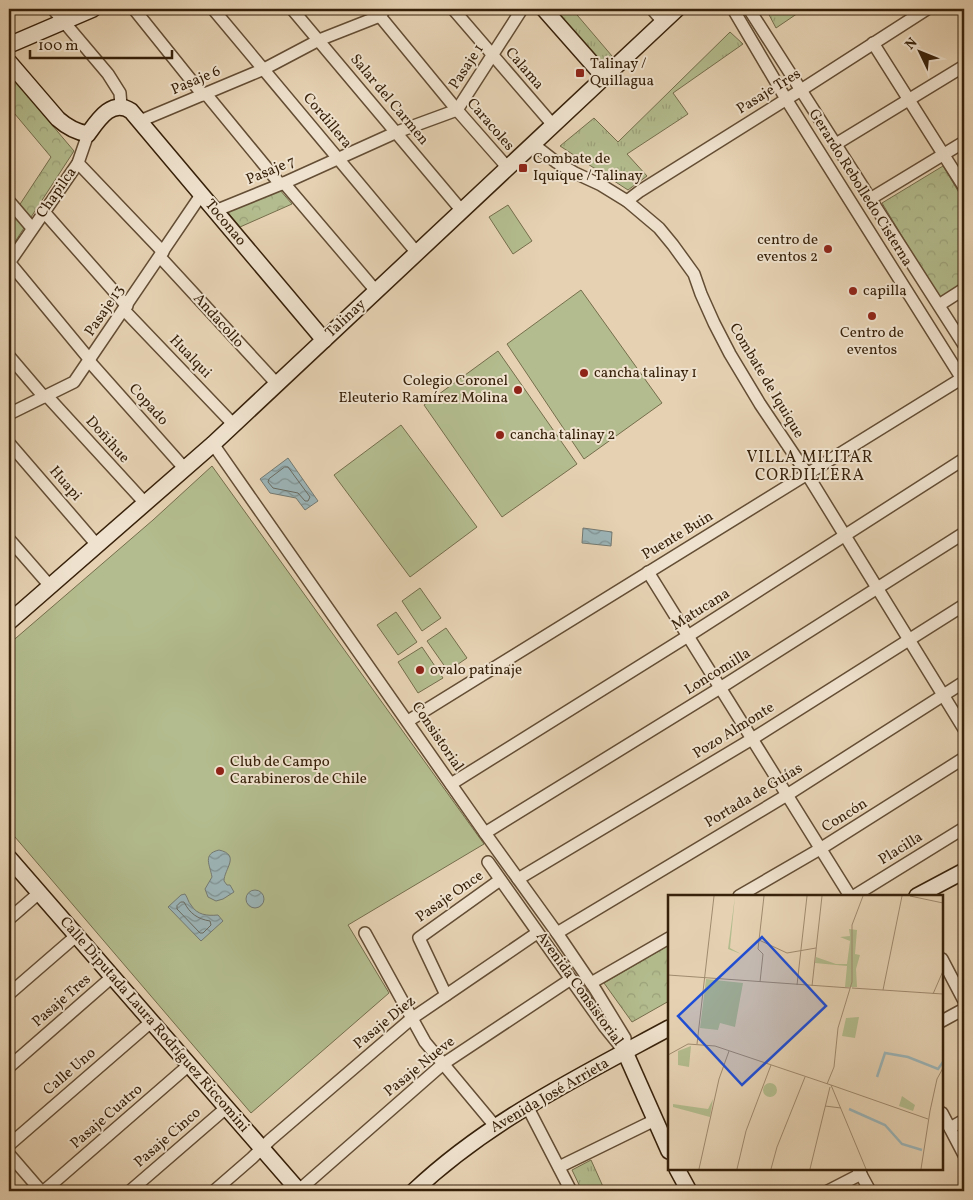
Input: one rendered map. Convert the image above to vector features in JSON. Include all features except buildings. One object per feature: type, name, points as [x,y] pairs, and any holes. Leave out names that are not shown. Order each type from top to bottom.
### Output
[{"type":"street","name":"Toconao","points":[[53,9],[108,74],[120,93],[123,106],[140,121],[324,340]]},
{"type":"street","points":[[9,45],[92,9]]},
{"type":"street","points":[[134,9],[204,95],[376,291]]},
{"type":"street","name":"Cordillera","points":[[213,9],[417,253]]},
{"type":"street","name":"Salar del Carmen","points":[[292,9],[462,211]]},
{"type":"street","name":"Calama","points":[[453,9],[553,125]]},
{"type":"street","name":"Pasaje 1","points":[[339,158],[397,132],[457,110],[522,9]]},
{"type":"street","points":[[544,9],[604,77]]},
{"type":"street","points":[[652,9],[663,22]]},
{"type":"street","name":"Talinay","points":[[9,622],[213,444],[677,9]]},
{"type":"street","name":"Gerardo Rebolledo Cisterna","points":[[733,9],[786,99],[964,379]]},
{"type":"street","name":"Gerardo Rebolledo Cisterna","points":[[749,9],[964,345]]},
{"type":"street","name":"Pasaje Tres","points":[[627,201],[927,9]]},
{"type":"street","name":"Pasaje 6","points":[[140,121],[264,69],[380,11]]},
{"type":"street","name":"Caracoles","points":[[380,11],[457,110],[508,168]]},
{"type":"street","points":[[873,43],[964,187]]},
{"type":"street","points":[[9,62],[58,119],[72,129],[88,134]]},
{"type":"street","points":[[836,144],[964,66]]},
{"type":"street","name":"Chapilca","points":[[9,262],[78,163],[88,134],[106,112],[123,106]]},
{"type":"street","points":[[870,199],[964,142]]},
{"type":"street","name":"Combate de Iquique","points":[[533,144],[556,162],[601,185],[627,201],[659,228],[673,245],[694,274],[701,294],[730,354],[760,404],[808,474],[964,729]]},
{"type":"street","name":"Pasaje 7","points":[[215,211],[282,184],[339,158]]},
{"type":"street","name":"Andacollo","points":[[78,163],[277,384]]},
{"type":"street","name":"Pasaje 13","points":[[9,414],[74,382],[201,195]]},
{"type":"street","points":[[9,202],[32,228]]},
{"type":"street","name":"Hualqui","points":[[44,212],[125,308],[234,424]]},
{"type":"street","name":"Copado","points":[[9,262],[90,360],[185,468]]},
{"type":"street","points":[[939,305],[964,289]]},
{"type":"street","name":"Doñihue","points":[[9,356],[145,503]]},
{"type":"street","name":"Puente Buin","points":[[408,721],[964,379]]},
{"type":"street","name":"Huapi","points":[[9,443],[97,545]]},
{"type":"street","name":"Consistorial","points":[[213,444],[591,983],[625,1038],[626,1052]]},
{"type":"street","name":"Matucana","points":[[451,784],[688,636],[964,459]]},
{"type":"street","name":"Loncomilla","points":[[486,833],[720,688],[964,533]]},
{"type":"street","points":[[9,539],[50,586]]},
{"type":"street","points":[[648,572],[820,849],[851,895]]},
{"type":"street","name":"Pozo Almonte","points":[[518,879],[752,739],[964,605]]},
{"type":"street","name":"Portada de Guías","points":[[557,933],[787,795],[964,682]]},
{"type":"street","name":"Concón","points":[[742,895],[820,849],[964,758]]},
{"type":"street","name":"Placilla","points":[[854,895],[964,828]]},
{"type":"street","name":"Calle Diputada Laura Rodríguez Riccomini","points":[[9,858],[298,1191]]},
{"type":"street","name":"Avenida Consistorial","points":[[488,862],[537,933],[617,1043],[626,1052],[668,1149]]},
{"type":"street","points":[[919,895],[964,871]]},
{"type":"street","name":"Pasaje Once","points":[[446,995],[419,938],[500,880]]},
{"type":"street","points":[[9,919],[39,893]]},
{"type":"street","points":[[366,933],[424,1042],[495,1126]]},
{"type":"street","name":"Pasaje Diez","points":[[214,1191],[411,1018],[537,933]]},
{"type":"street","points":[[9,994],[76,936]]},
{"type":"street","points":[[591,983],[668,939]]},
{"type":"street","points":[[943,961],[964,1001]]},
{"type":"street","name":"Pasaje Tres","points":[[9,1067],[112,977]]},
{"type":"street","name":"Pasaje Nueve","points":[[298,1191],[443,1064],[571,979]]},
{"type":"street","points":[[943,1020],[964,1009]]},
{"type":"street","name":"Calle Uno","points":[[9,1145],[151,1022]]},
{"type":"street","name":"Avenida José Arrieta","points":[[414,1191],[495,1126],[527,1106],[668,1029]]},
{"type":"street","name":"Pasaje Cuatro","points":[[43,1191],[189,1065]]},
{"type":"street","points":[[527,1106],[571,1191]]},
{"type":"street","name":"Pasaje Cinco","points":[[130,1191],[226,1108]]},
{"type":"street","points":[[943,1115],[964,1156]]},
{"type":"street","points":[[559,1167],[655,1120]]},
{"type":"street","points":[[950,1128],[964,1120]]},
{"type":"street","points":[[9,1154],[43,1191]]},
{"type":"street","points":[[678,1170],[686,1190]]},
{"type":"street","points":[[828,1191],[860,1171],[870,1191]]},
{"type":"green space","points":[[550,9],[572,9],[612,56],[601,67]]},
{"type":"green space","points":[[766,9],[804,9],[776,28]]},
{"type":"green space","points":[[730,32],[743,44],[673,93],[688,114],[627,154],[647,176],[628,190],[560,146],[594,118],[618,142]]},
{"type":"green space","points":[[9,74],[74,151],[9,251],[9,221],[51,157],[9,107]]},
{"type":"green space","points":[[943,166],[964,201],[964,284],[940,299],[882,203]]},
{"type":"green space","points":[[279,189],[292,204],[240,227],[226,210]]},
{"type":"green space","points":[[508,205],[532,241],[513,254],[489,217]]},
{"type":"green space","name":"cancha talinay 1","points":[[581,290],[662,403],[584,459],[507,344]]},
{"type":"green space","name":"cancha talinay 2","points":[[498,351],[577,464],[502,517],[424,405]]},
{"type":"green space","points":[[401,425],[477,527],[410,577],[334,475]]},
{"type":"green space","name":"Club de Campo Carabineros de Chile","points":[[212,466],[484,844],[348,925],[389,993],[251,1113],[9,830],[9,644],[153,520]]},
{"type":"green space","points":[[420,588],[441,618],[422,631],[402,601]]},
{"type":"green space","points":[[396,612],[417,642],[398,655],[377,625]]},
{"type":"green space","points":[[446,628],[467,658],[448,671],[427,641]]},
{"type":"green space","name":"ovalo patinaje","points":[[422,647],[443,678],[418,693],[398,662]]},
{"type":"green space","points":[[668,946],[668,1002],[632,1022],[604,983]]},
{"type":"green space","points":[[591,1160],[605,1191],[582,1191],[572,1170]]},
{"type":"water","points":[[288,458],[318,501],[305,510],[296,498],[270,493],[260,479]]},
{"type":"water","points":[[583,528],[612,532],[611,546],[582,543]]},
{"type":"water","points":[[219,850],[229,855],[230,863],[224,881],[227,885],[230,885],[234,892],[216,901],[208,897],[205,889],[212,877],[208,861],[210,854]]},
{"type":"water","points":[[251,890],[259,890],[264,895],[262,906],[251,908],[246,903],[246,895]]},
{"type":"water","points":[[185,894],[196,911],[206,915],[218,915],[223,921],[201,941],[168,907],[181,895]]},
{"type":"place","name":"Talinay / Quillagua","points":[[580,73]]},
{"type":"place","name":"Combate de Iquique / Talinay","points":[[523,168]]},
{"type":"place","name":"centro de eventos 2","points":[[828,249]]},
{"type":"place","name":"capilla","points":[[853,291]]},
{"type":"place","name":"Centro de eventos","points":[[872,316]]},
{"type":"place","name":"cancha talinay 1","points":[[584,373]]},
{"type":"place","name":"Colegio Coronel Eleuterio Ramírez Molina","points":[[518,390]]},
{"type":"place","name":"cancha talinay 2","points":[[500,435]]},
{"type":"place","name":"ovalo patinaje","points":[[420,670]]},
{"type":"place","name":"Club de Campo Carabineros de Chile","points":[[220,771]]},
{"type":"district","name":"VILLA MILITAR CORDILLERA","points":[[810,467]]}]
